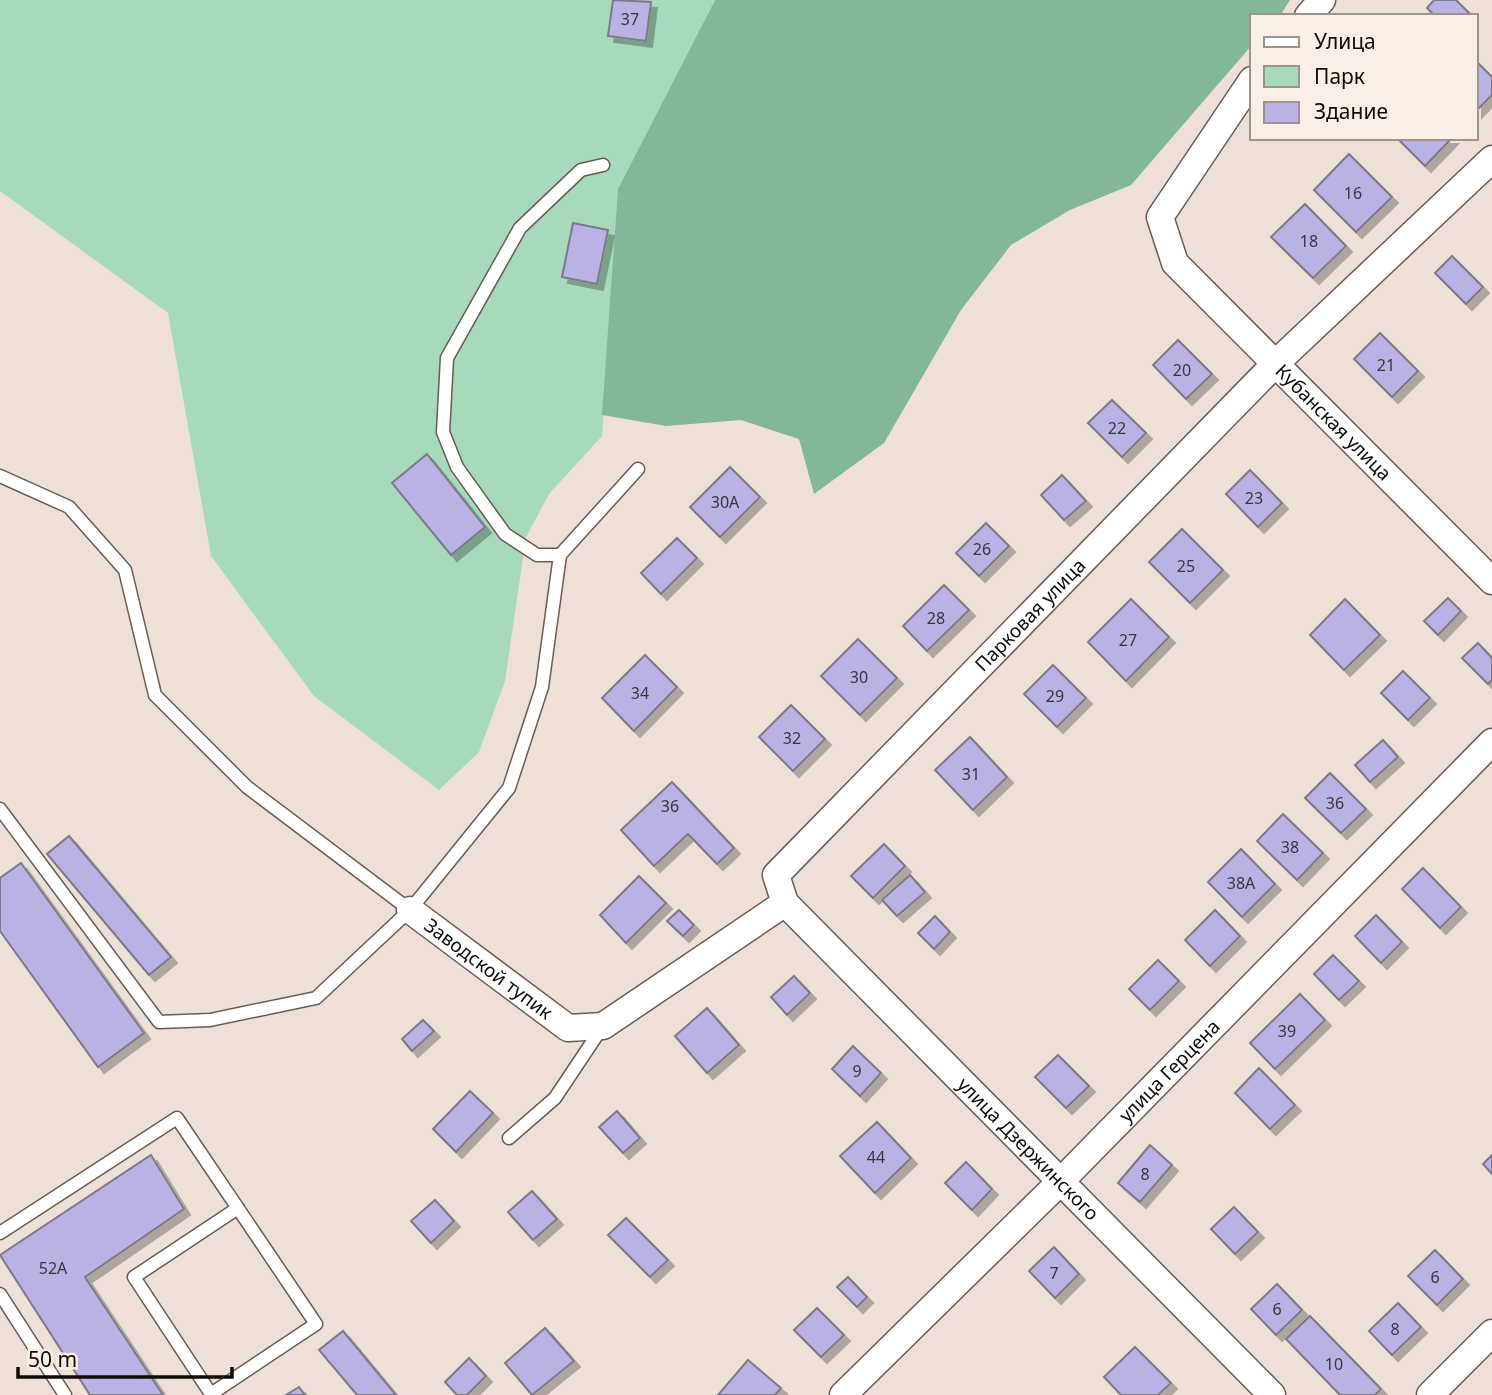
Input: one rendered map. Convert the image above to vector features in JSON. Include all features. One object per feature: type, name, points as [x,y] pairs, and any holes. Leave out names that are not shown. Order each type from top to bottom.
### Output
[{"type":"street","points":[[1310,14],[1322,0]]},
{"type":"street","name":"Кубанская улица","points":[[1250,83],[1160,217],[1175,263],[1492,581]]},
{"type":"street","name":"Парковая улица","points":[[786,903],[776,875],[1276,363],[1492,159]]},
{"type":"street","name":"улица Герцена","points":[[843,1395],[1061,1181],[1492,742]]},
{"type":"street","points":[[603,1026],[786,903]]},
{"type":"street","name":"улица Дзержинского","points":[[786,903],[1272,1395]]},
{"type":"street","name":"Заводской тупик","points":[[410,910],[568,1028],[603,1026]]},
{"type":"street","points":[[1430,1395],[1492,1333]]},
{"type":"lane","points":[[560,555],[537,555],[505,534],[457,467],[443,432],[447,358],[520,228],[580,170],[603,165]]},
{"type":"lane","points":[[0,809],[159,1022],[210,1020],[316,998],[410,910],[509,788],[542,687],[560,555],[638,469]]},
{"type":"lane","points":[[0,476],[69,507],[125,570],[155,695],[247,787],[410,910]]},
{"type":"lane","points":[[509,1138],[555,1098],[603,1026]]},
{"type":"lane","points":[[0,1233],[177,1118],[239,1208],[316,1324],[211,1394],[134,1277],[239,1208]]},
{"type":"lane","points":[[0,1293],[65,1395]]},
{"type":"green space","points":[[0,0],[715,0],[618,189],[602,436],[549,494],[526,537],[505,681],[479,752],[439,790],[314,696],[211,556],[168,313],[0,191]]},
{"type":"green space","points":[[715,0],[1290,0],[1281,14],[1250,14],[1250,47],[1131,185],[1070,210],[1011,245],[961,310],[884,443],[814,494],[799,439],[741,420],[666,426],[602,415],[618,189]]},
{"type":"building","points":[[613,0],[651,2],[646,41],[608,36]]},
{"type":"building","points":[[1434,0],[1456,0],[1470,14],[1433,14],[1427,8]]},
{"type":"building","points":[[1478,63],[1492,77],[1492,95],[1478,109]]},
{"type":"building","points":[[1399,140],[1450,140],[1425,166]]},
{"type":"building","points":[[1349,154],[1392,197],[1356,232],[1314,190]]},
{"type":"building","points":[[1305,204],[1346,246],[1313,278],[1271,237]]},
{"type":"building","points":[[573,223],[608,230],[597,284],[562,277]]},
{"type":"building","points":[[1452,256],[1483,287],[1466,304],[1435,273]]},
{"type":"building","points":[[1380,333],[1418,371],[1392,397],[1354,359]]},
{"type":"building","points":[[1178,340],[1212,374],[1186,399],[1153,365]]},
{"type":"building","points":[[1112,400],[1146,433],[1122,457],[1088,423]]},
{"type":"building","points":[[427,454],[485,527],[451,555],[392,483]]},
{"type":"building","points":[[730,467],[760,497],[720,537],[690,507]]},
{"type":"building","points":[[1250,470],[1282,503],[1258,527],[1226,494]]},
{"type":"building","points":[[1062,475],[1086,501],[1064,520],[1041,495]]},
{"type":"building","points":[[986,523],[1009,546],[979,576],[956,553]]},
{"type":"building","points":[[1182,529],[1223,570],[1190,603],[1149,562]]},
{"type":"building","points":[[677,538],[697,558],[661,594],[641,573]]},
{"type":"building","points":[[944,585],[969,610],[927,651],[903,626]]},
{"type":"building","points":[[1448,598],[1461,611],[1438,635],[1424,621]]},
{"type":"building","points":[[1131,599],[1169,637],[1126,681],[1088,642]]},
{"type":"building","points":[[1345,599],[1380,635],[1344,670],[1310,635]]},
{"type":"building","points":[[858,639],[897,678],[860,715],[821,676]]},
{"type":"building","points":[[1478,643],[1492,658],[1492,680],[1488,684],[1462,658]]},
{"type":"building","points":[[645,655],[677,687],[634,731],[602,698]]},
{"type":"building","points":[[1053,665],[1086,698],[1057,727],[1024,694]]},
{"type":"building","points":[[1403,671],[1430,698],[1408,720],[1381,693]]},
{"type":"building","points":[[791,705],[825,739],[793,771],[759,737]]},
{"type":"building","points":[[970,737],[1007,777],[973,810],[935,770]]},
{"type":"building","points":[[1383,740],[1398,757],[1370,782],[1355,765]]},
{"type":"building","points":[[1330,773],[1366,809],[1341,833],[1305,798]]},
{"type":"building","points":[[672,782],[734,848],[717,864],[688,834],[654,866],[621,830]]},
{"type":"building","points":[[1283,814],[1323,853],[1297,880],[1257,841]]},
{"type":"building","points":[[69,836],[171,957],[149,975],[47,854]]},
{"type":"building","points":[[884,844],[905,866],[873,898],[851,876]]},
{"type":"building","points":[[1241,849],[1275,884],[1242,917],[1208,882]]},
{"type":"building","points":[[21,863],[144,1033],[98,1067],[0,931],[0,878]]},
{"type":"building","points":[[1423,868],[1461,907],[1440,928],[1402,889]]},
{"type":"building","points":[[910,875],[925,892],[897,916],[882,900]]},
{"type":"building","points":[[639,876],[666,903],[626,943],[600,915]]},
{"type":"building","points":[[679,910],[694,925],[683,936],[667,921]]},
{"type":"building","points":[[1215,910],[1240,936],[1210,966],[1185,940]]},
{"type":"building","points":[[1376,915],[1402,942],[1381,963],[1355,936]]},
{"type":"building","points":[[935,916],[950,932],[934,949],[918,933]]},
{"type":"building","points":[[1333,955],[1359,981],[1339,1000],[1314,974]]},
{"type":"building","points":[[1158,960],[1179,981],[1150,1010],[1129,989]]},
{"type":"building","points":[[794,976],[810,993],[787,1015],[771,997]]},
{"type":"building","points":[[1300,994],[1325,1020],[1275,1069],[1250,1043]]},
{"type":"building","points":[[707,1008],[739,1045],[707,1073],[675,1036]]},
{"type":"building","points":[[423,1020],[434,1031],[412,1051],[402,1039]]},
{"type":"building","points":[[853,1046],[881,1073],[860,1096],[832,1069]]},
{"type":"building","points":[[1058,1055],[1089,1086],[1066,1108],[1035,1077]]},
{"type":"building","points":[[1259,1068],[1295,1105],[1270,1129],[1235,1093]]},
{"type":"building","points":[[470,1091],[493,1113],[456,1152],[433,1129]]},
{"type":"building","points":[[617,1111],[640,1138],[623,1153],[599,1127]]},
{"type":"building","points":[[877,1122],[911,1158],[875,1193],[840,1156]]},
{"type":"building","points":[[1150,1145],[1172,1165],[1140,1202],[1118,1183]]},
{"type":"building","points":[[151,1155],[184,1209],[85,1277],[163,1395],[90,1395],[0,1255]]},
{"type":"building","points":[[1492,1155],[1492,1174],[1483,1164]]},
{"type":"building","points":[[966,1162],[992,1189],[972,1210],[945,1183]]},
{"type":"building","points":[[532,1191],[557,1219],[533,1240],[508,1212]]},
{"type":"building","points":[[435,1200],[454,1221],[431,1243],[411,1221]]},
{"type":"building","points":[[1234,1207],[1258,1232],[1235,1254],[1211,1229]]},
{"type":"building","points":[[626,1218],[668,1260],[650,1277],[608,1235]]},
{"type":"building","points":[[1054,1247],[1079,1274],[1055,1298],[1029,1271]]},
{"type":"building","points":[[1435,1250],[1463,1279],[1437,1305],[1408,1276]]},
{"type":"building","points":[[848,1277],[867,1297],[857,1307],[837,1287]]},
{"type":"building","points":[[1277,1284],[1302,1310],[1276,1335],[1251,1309]]},
{"type":"building","points":[[1398,1303],[1421,1327],[1392,1355],[1369,1331]]},
{"type":"building","points":[[817,1308],[844,1335],[821,1357],[794,1330]]},
{"type":"building","points":[[1310,1316],[1381,1389],[1375,1395],[1340,1395],[1286,1339]]},
{"type":"building","points":[[545,1328],[574,1361],[532,1395],[505,1363]]},
{"type":"building","points":[[343,1331],[396,1395],[357,1395],[319,1350]]},
{"type":"building","points":[[1135,1347],[1171,1383],[1158,1395],[1121,1395],[1104,1377]]},
{"type":"building","points":[[469,1358],[486,1376],[467,1395],[457,1395],[445,1382]]},
{"type":"building","points":[[748,1360],[781,1388],[775,1395],[718,1395]]},
{"type":"building","points":[[299,1387],[305,1395],[286,1395]]}]
